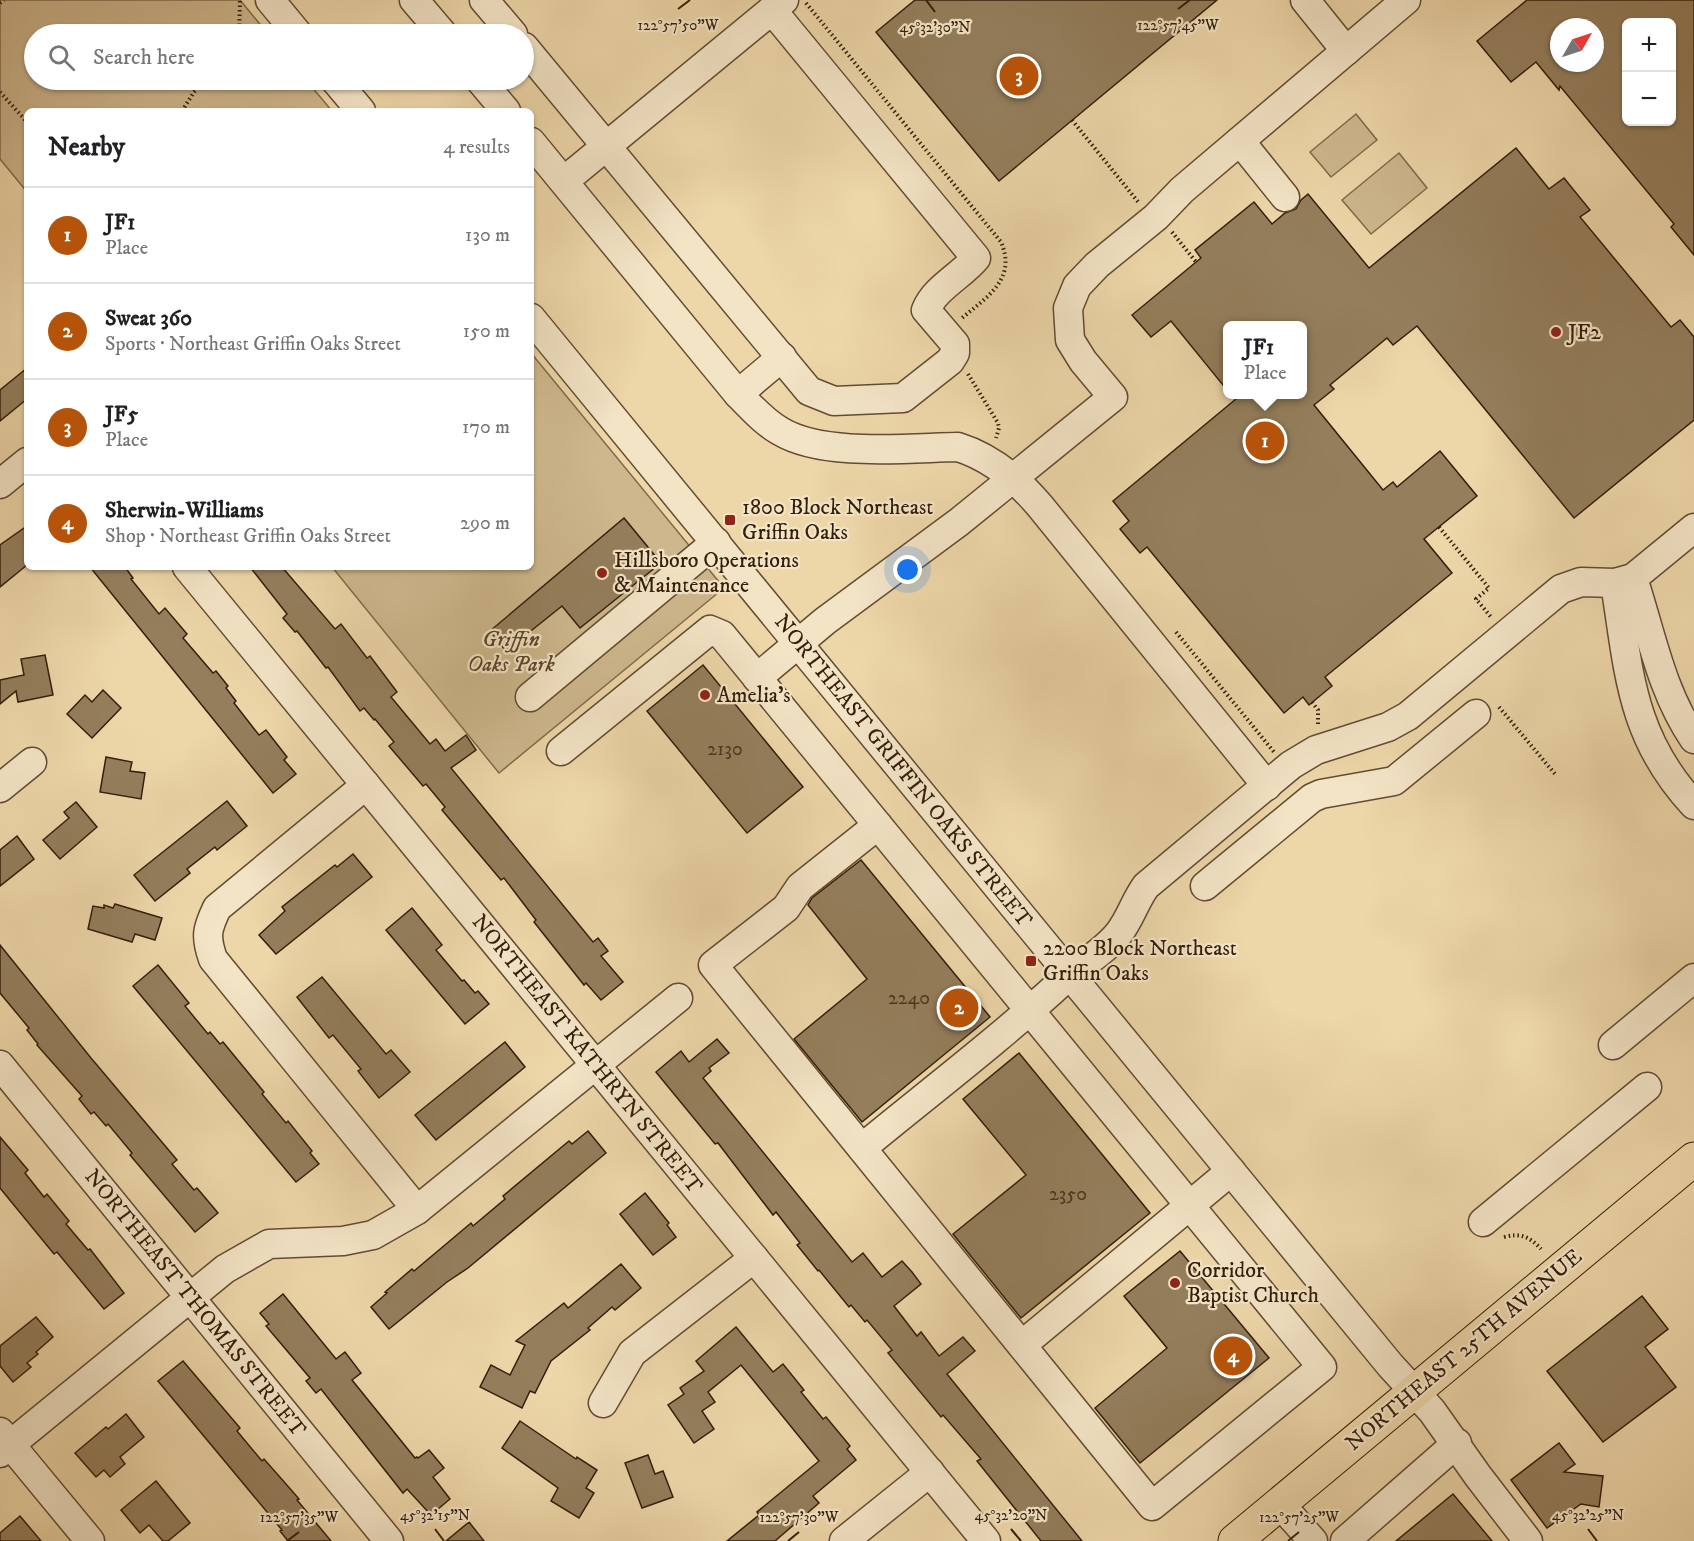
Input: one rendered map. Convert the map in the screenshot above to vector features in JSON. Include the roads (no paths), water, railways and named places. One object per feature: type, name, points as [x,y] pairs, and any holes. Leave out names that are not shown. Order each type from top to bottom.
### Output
[{"type":"main road","name":"NORTHEAST 25TH AVENUE","points":[[1235,1541],[1694,1159]]},
{"type":"street","points":[[270,0],[290,24]]},
{"type":"street","points":[[414,0],[434,24]]},
{"type":"street","points":[[484,0],[504,24]]},
{"type":"street","points":[[1305,0],[1346,51]]},
{"type":"street","points":[[757,678],[825,621],[959,522],[1113,397],[1083,361],[1071,340],[1068,308],[1077,286],[1097,265],[1156,217],[1182,190],[1406,0]]},
{"type":"street","points":[[534,59],[606,147],[782,357],[809,391],[834,401],[903,398],[950,361],[955,353],[955,344],[932,301],[976,258],[778,5],[606,147],[564,181]]},
{"type":"street","points":[[343,90],[358,108]]},
{"type":"street","points":[[488,90],[503,108]]},
{"type":"street","points":[[1240,141],[1285,197]]},
{"type":"street","points":[[534,146],[738,394],[777,430],[810,444],[844,448],[958,447],[975,453],[1013,478],[1047,514],[1267,786]]},
{"type":"street","name":"NORTHEAST GRIFFIN OAKS STREET","points":[[534,322],[1388,1362],[1432,1411],[1528,1541]]},
{"type":"street","points":[[738,394],[782,357]]},
{"type":"street","points":[[0,484],[24,464]]},
{"type":"street","points":[[862,1148],[1110,943],[1128,919],[1137,897],[1146,886],[1303,757],[1316,750],[1388,727],[1414,712],[1561,589],[1581,582],[1624,581],[1694,528]]},
{"type":"street","points":[[530,697],[716,542]]},
{"type":"street","name":"NORTHEAST KATHRYN STREET","points":[[189,570],[986,1541]]},
{"type":"street","points":[[1624,581],[1677,709],[1694,738]]},
{"type":"street","points":[[1624,581],[1627,666],[1634,699],[1653,750],[1678,788],[1694,805]]},
{"type":"street","points":[[561,752],[710,630],[722,635],[878,825],[1189,1206],[1322,1367],[1152,1506],[713,965],[786,908],[800,887],[878,825]]},
{"type":"street","points":[[1205,886],[1312,798],[1321,794],[1394,781],[1486,708]]},
{"type":"street","points":[[0,788],[32,762]]},
{"type":"street","points":[[366,785],[217,908],[207,929],[208,944],[213,958],[417,1209]]},
{"type":"street","points":[[1612,1045],[1694,978]]},
{"type":"street","points":[[90,1541],[3,1443],[225,1269],[269,1244],[343,1242],[373,1235],[417,1209],[678,998]]},
{"type":"street","name":"NORTHEAST THOMAS STREET","points":[[0,1065],[389,1541]]},
{"type":"street","points":[[1483,1222],[1647,1087]]},
{"type":"street","points":[[1022,1345],[1231,1171]]},
{"type":"street","points":[[603,1403],[632,1353],[754,1258]]},
{"type":"street","points":[[1345,1541],[1456,1443]]},
{"type":"street","points":[[844,1541],[930,1472]]},
{"type":"street","points":[[1280,1504],[1313,1541]]},
{"type":"place","name":"JF5","points":[[1019,76]]},
{"type":"place","name":"JF2","points":[[1556,332]]},
{"type":"place","name":"JF1","points":[[1265,441]]},
{"type":"place","name":"1800 Block Northeast Griffin Oaks","points":[[730,520]]},
{"type":"place","name":"Hillsboro Operations & Maintenance","points":[[602,573]]},
{"type":"place","name":"Amelia's","points":[[705,695]]},
{"type":"place","name":"2200 Block Northeast Griffin Oaks","points":[[1031,961]]},
{"type":"place","name":"Sweat 360","points":[[959,1008]]},
{"type":"place","name":"Corridor Baptist Church","points":[[1175,1283]]},
{"type":"place","name":"Sherwin-Williams","points":[[1233,1356]]},
{"type":"park label","name":"Griffin Oaks Park","points":[[511,652]]}]
